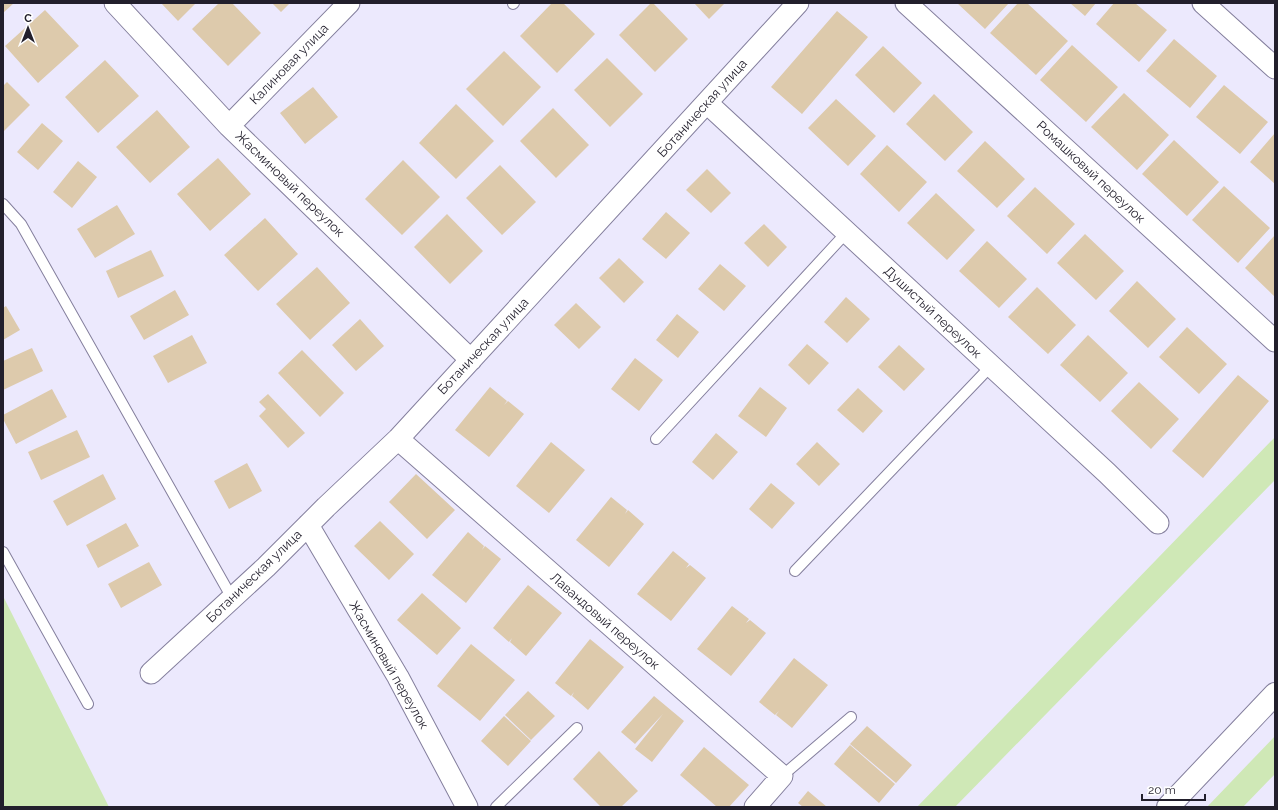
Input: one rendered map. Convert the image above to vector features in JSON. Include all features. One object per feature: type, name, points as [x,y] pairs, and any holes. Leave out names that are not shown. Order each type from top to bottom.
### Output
[{"type":"street","name":"Жасминовый переулок","points":[[115,3],[230,126],[471,360]]},
{"type":"street","name":"Калиновая улица","points":[[230,126],[349,3]]},
{"type":"street","name":"Ботаническая улица","points":[[151,673],[266,567],[398,439],[798,3]]},
{"type":"street","name":"Ромашковый переулок","points":[[906,3],[1275,341]]},
{"type":"street","points":[[1204,3],[1275,68]]},
{"type":"street","name":"Душистый переулок","points":[[707,103],[1158,523]]},
{"type":"street","name":"Лавандовый переулок","points":[[398,439],[782,776]]},
{"type":"street","name":"Жасминовый переулок","points":[[308,525],[398,678],[467,807]]},
{"type":"street","points":[[1168,807],[1275,694]]},
{"type":"street","points":[[755,807],[782,776]]},
{"type":"lane","points":[[3,204],[21,224],[232,598]]},
{"type":"lane","points":[[656,439],[847,232]]},
{"type":"lane","points":[[795,571],[991,366]]},
{"type":"lane","points":[[3,552],[88,704]]},
{"type":"lane","points":[[782,776],[851,717]]},
{"type":"lane","points":[[496,807],[577,728]]},
{"type":"green space","points":[[1275,437],[1275,480],[955,807],[917,807]]},
{"type":"green space","points":[[3,596],[109,807],[3,807]]},
{"type":"green space","points":[[1275,736],[1275,774],[1243,807],[1207,807]]},
{"type":"building","points":[[3,3],[14,3],[3,13]]},
{"type":"building","points":[[161,3],[196,3],[178,21]]},
{"type":"building","points":[[219,3],[232,3],[261,33],[228,66],[192,29]]},
{"type":"building","points":[[272,3],[290,3],[281,12]]},
{"type":"building","points":[[552,3],[563,3],[595,34],[557,73],[520,36]]},
{"type":"building","points":[[651,3],[653,3],[688,39],[655,72],[619,35]]},
{"type":"building","points":[[694,3],[725,3],[709,19]]},
{"type":"building","points":[[957,3],[1009,3],[985,29]]},
{"type":"building","points":[[1018,3],[1027,3],[1068,41],[1036,75],[990,33]]},
{"type":"building","points":[[1070,3],[1096,3],[1085,16]]},
{"type":"building","points":[[1114,3],[1135,3],[1167,30],[1139,62],[1096,24]]},
{"type":"building","points":[[45,10],[79,46],[38,83],[5,46]]},
{"type":"building","points":[[837,11],[868,37],[802,114],[771,87]]},
{"type":"building","points":[[1174,39],[1217,76],[1190,108],[1146,71]]},
{"type":"building","points":[[1072,45],[1118,87],[1086,122],[1040,80]]},
{"type":"building","points":[[883,46],[922,83],[894,113],[855,75]]},
{"type":"building","points":[[504,51],[541,87],[503,126],[466,89]]},
{"type":"building","points":[[607,58],[643,94],[610,127],[574,90]]},
{"type":"building","points":[[105,60],[139,96],[98,133],[65,97]]},
{"type":"building","points":[[7,82],[30,105],[3,132],[3,86]]},
{"type":"building","points":[[1224,85],[1268,122],[1240,154],[1196,117]]},
{"type":"building","points":[[313,87],[338,117],[305,144],[280,113]]},
{"type":"building","points":[[1124,93],[1169,135],[1137,170],[1091,127]]},
{"type":"building","points":[[934,94],[973,132],[945,161],[906,124]]},
{"type":"building","points":[[836,99],[876,136],[848,166],[808,128]]},
{"type":"building","points":[[456,104],[494,141],[456,179],[419,143]]},
{"type":"building","points":[[553,108],[589,145],[556,178],[520,141]]},
{"type":"building","points":[[157,110],[190,147],[150,183],[116,147]]},
{"type":"building","points":[[42,123],[63,141],[38,170],[17,152]]},
{"type":"building","points":[[1275,133],[1275,184],[1250,162]]},
{"type":"building","points":[[1174,140],[1219,182],[1187,216],[1142,174]]},
{"type":"building","points":[[985,141],[1025,179],[997,208],[957,171]]},
{"type":"building","points":[[887,145],[927,182],[899,212],[860,174]]},
{"type":"building","points":[[218,158],[251,194],[210,231],[177,194]]},
{"type":"building","points":[[403,160],[440,197],[402,235],[365,199]]},
{"type":"building","points":[[78,161],[97,177],[72,208],[53,192]]},
{"type":"building","points":[[500,165],[536,202],[502,235],[466,198]]},
{"type":"building","points":[[707,169],[731,193],[711,213],[686,190]]},
{"type":"building","points":[[1224,186],[1270,228],[1238,263],[1192,220]]},
{"type":"building","points":[[1035,187],[1075,224],[1047,254],[1007,216]]},
{"type":"building","points":[[936,193],[975,230],[947,260],[907,223]]},
{"type":"building","points":[[117,205],[135,234],[95,258],[77,229]]},
{"type":"building","points":[[666,212],[690,233],[666,259],[642,239]]},
{"type":"building","points":[[447,214],[483,251],[450,284],[414,247]]},
{"type":"building","points":[[265,218],[298,254],[258,291],[224,255]]},
{"type":"building","points":[[764,224],[787,247],[768,267],[744,243]]},
{"type":"building","points":[[1085,234],[1124,271],[1096,300],[1057,263]]},
{"type":"building","points":[[1275,235],[1275,297],[1245,268]]},
{"type":"building","points":[[987,241],[1027,279],[999,308],[959,271]]},
{"type":"building","points":[[151,250],[164,276],[118,298],[106,271]]},
{"type":"building","points":[[619,258],[644,282],[624,303],[599,278]]},
{"type":"building","points":[[720,264],[746,286],[724,311],[698,289]]},
{"type":"building","points":[[317,267],[350,303],[310,340],[276,304]]},
{"type":"building","points":[[1137,281],[1176,319],[1148,348],[1109,311]]},
{"type":"building","points":[[1037,287],[1076,325],[1048,354],[1008,317]]},
{"type":"building","points":[[175,290],[189,315],[144,340],[130,316]]},
{"type":"building","points":[[846,297],[870,319],[847,343],[824,322]]},
{"type":"building","points":[[576,303],[601,327],[579,349],[554,325]]},
{"type":"building","points":[[6,306],[20,330],[3,340],[3,308]]},
{"type":"building","points":[[677,314],[699,332],[678,358],[656,340]]},
{"type":"building","points":[[360,319],[384,346],[356,371],[332,345]]},
{"type":"building","points":[[1187,327],[1227,364],[1199,394],[1159,357]]},
{"type":"building","points":[[192,335],[207,363],[168,383],[153,356]]},
{"type":"building","points":[[1088,335],[1128,373],[1100,402],[1060,365]]},
{"type":"building","points":[[807,344],[829,363],[809,385],[788,365]]},
{"type":"building","points":[[899,345],[925,369],[904,391],[878,367]]},
{"type":"building","points":[[32,348],[43,371],[3,390],[3,361]]},
{"type":"building","points":[[302,350],[344,393],[320,417],[278,373]]},
{"type":"building","points":[[635,358],[663,380],[639,411],[611,389]]},
{"type":"building","points":[[1238,375],[1269,401],[1203,478],[1172,451]]},
{"type":"building","points":[[1139,382],[1179,419],[1151,449],[1111,411]]},
{"type":"building","points":[[490,387],[507,401],[504,405],[508,401],[524,414],[489,457],[455,430]]},
{"type":"building","points":[[760,387],[787,408],[766,437],[738,416]]},
{"type":"building","points":[[858,388],[883,411],[863,433],[837,410]]},
{"type":"building","points":[[52,389],[67,417],[16,444],[3,419],[3,415]]},
{"type":"building","points":[[268,394],[305,433],[288,448],[259,416],[266,409],[259,402]]},
{"type":"building","points":[[77,430],[90,457],[41,480],[28,452]]},
{"type":"building","points":[[716,433],[738,452],[713,480],[692,462]]},
{"type":"building","points":[[551,442],[585,470],[549,513],[516,486]]},
{"type":"building","points":[[817,442],[840,464],[819,486],[796,464]]},
{"type":"building","points":[[247,463],[262,491],[229,509],[214,481]]},
{"type":"building","points":[[103,474],[116,499],[67,526],[53,501]]},
{"type":"building","points":[[416,474],[455,510],[427,539],[389,502]]},
{"type":"building","points":[[771,483],[795,503],[772,529],[749,509]]},
{"type":"building","points":[[611,497],[627,510],[625,514],[628,510],[644,524],[609,567],[576,540]]},
{"type":"building","points":[[380,521],[414,554],[389,580],[354,546]]},
{"type":"building","points":[[126,523],[139,546],[98,568],[86,545]]},
{"type":"building","points":[[468,532],[484,546],[482,550],[485,546],[501,559],[466,603],[432,575]]},
{"type":"building","points":[[673,551],[689,564],[686,568],[690,565],[706,578],[671,621],[637,594]]},
{"type":"building","points":[[149,562],[162,585],[121,608],[108,584]]},
{"type":"building","points":[[528,585],[562,613],[526,656],[510,642],[512,638],[509,642],[493,628]]},
{"type":"building","points":[[422,593],[461,628],[437,655],[397,620]]},
{"type":"building","points":[[732,606],[749,619],[746,623],[750,620],[766,633],[731,676],[697,649]]},
{"type":"building","points":[[590,639],[624,667],[588,710],[572,696],[574,692],[571,696],[555,683]]},
{"type":"building","points":[[471,644],[515,680],[480,721],[437,686]]},
{"type":"building","points":[[794,658],[828,685],[792,728],[776,715],[779,711],[775,715],[759,702]]},
{"type":"building","points":[[528,691],[555,716],[531,740],[505,715]]},
{"type":"building","points":[[654,696],[684,721],[652,762],[635,749],[663,714],[635,744],[621,732]]},
{"type":"building","points":[[504,716],[531,741],[508,766],[481,741]]},
{"type":"building","points":[[867,726],[912,765],[896,783],[850,744]]},
{"type":"building","points":[[850,745],[895,784],[879,803],[834,764]]},
{"type":"building","points":[[704,747],[749,785],[729,807],[717,807],[680,775]]},
{"type":"building","points":[[599,751],[638,791],[621,807],[601,807],[573,779]]},
{"type":"building","points":[[808,791],[827,807],[803,807],[798,803]]}]
